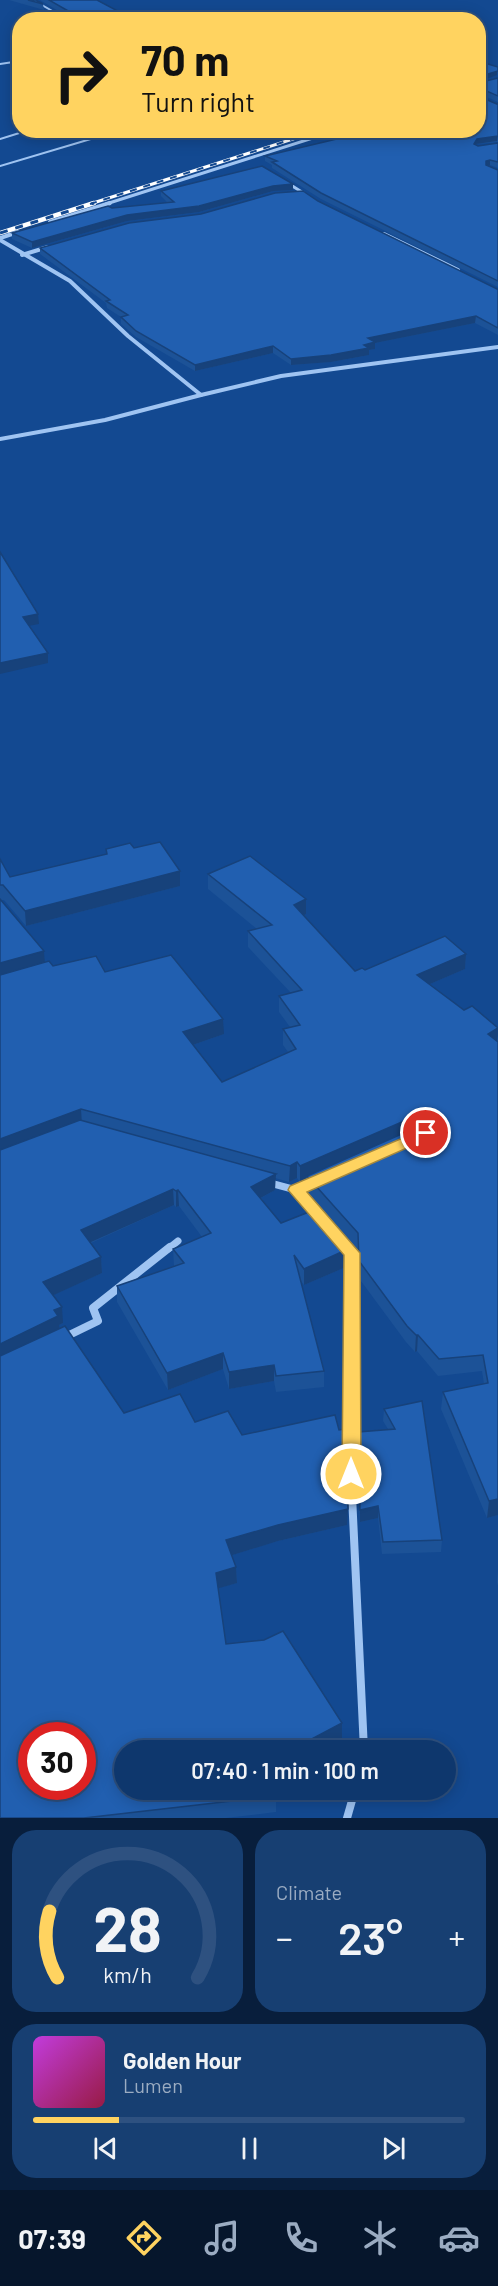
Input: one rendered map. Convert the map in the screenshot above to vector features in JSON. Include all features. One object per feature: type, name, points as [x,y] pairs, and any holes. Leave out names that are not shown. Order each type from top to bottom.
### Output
[{"type":"street","points":[[45,224],[313,138]]},
{"type":"street","points":[[281,179],[312,199]]},
{"type":"street","points":[[296,194],[303,193]]},
{"type":"street","points":[[0,239],[22,231]]},
{"type":"street","points":[[382,233],[460,271]]},
{"type":"street","points":[[0,239],[22,255],[70,281],[128,336],[201,395]]},
{"type":"street","points":[[22,255],[54,246]]},
{"type":"street","points":[[0,439],[105,420],[281,376],[498,348]]},
{"type":"street","points":[[262,1181],[296,1190],[324,1222]]},
{"type":"street","points":[[296,1190],[317,1181]]},
{"type":"street","points":[[338,1237],[352,1253],[351,1474],[364,1740]]},
{"type":"street","points":[[59,1340],[98,1321],[93,1308],[178,1241]]},
{"type":"street","points":[[347,1818],[352,1800]]},
{"type":"lane","points":[[33,0],[54,12]]},
{"type":"lane","points":[[0,166],[94,138]]},
{"type":"building","points":[[49,0],[97,0],[120,12],[70,12]]},
{"type":"building","points":[[486,63],[498,67],[498,71],[486,75]]},
{"type":"building","points":[[498,78],[498,96],[486,91],[486,81]]},
{"type":"building","points":[[486,99],[498,103],[498,136],[486,138]]},
{"type":"building","points":[[341,138],[484,138],[477,139],[474,144],[478,146],[498,143],[498,162],[486,161],[486,165],[498,170],[498,281],[321,193],[272,162],[277,161],[265,156]]},
{"type":"building","points":[[262,166],[293,184],[273,186],[199,206],[127,215],[32,242],[12,233],[108,206],[112,208],[174,202],[161,191]]},
{"type":"building","points":[[303,191],[318,201],[498,289],[498,328],[476,316],[368,338],[375,342],[364,345],[369,348],[331,355],[291,359],[273,346],[195,365],[136,331],[121,317],[128,315],[106,301],[110,300],[40,248],[129,223],[201,214],[275,193]]},
{"type":"building","points":[[0,552],[38,614],[23,617],[48,653],[0,663]]},
{"type":"building","points":[[160,842],[180,871],[25,911],[3,885],[0,885],[0,859],[10,877],[107,854],[106,849],[130,843],[134,848]]},
{"type":"building","points":[[250,856],[306,899],[294,905],[355,971],[362,968],[365,970],[445,936],[466,954],[417,975],[464,1010],[472,1006],[498,1028],[488,1034],[498,1042],[498,1499],[489,1501],[443,1392],[488,1383],[483,1355],[439,1359],[407,1326],[359,1261],[358,1233],[307,1176],[429,1122],[433,1117],[430,1112],[425,1112],[300,1166],[297,1162],[290,1166],[81,1109],[0,1139],[0,975],[49,961],[53,966],[96,956],[105,972],[171,955],[223,1019],[183,1032],[222,1082],[296,1049],[283,1029],[300,1025],[279,996],[302,990],[248,931],[272,925],[208,874]]},
{"type":"building","points":[[0,899],[44,951],[0,963]]},
{"type":"building","points":[[80,1120],[276,1174],[251,1187],[281,1223],[319,1208],[346,1239],[346,1250],[304,1269],[294,1255],[324,1371],[276,1376],[274,1365],[229,1372],[223,1353],[167,1373],[117,1286],[184,1263],[173,1249],[211,1233],[178,1190],[173,1189],[81,1230],[101,1257],[43,1282],[62,1307],[54,1310],[58,1316],[0,1344],[0,1150]]},
{"type":"building","points":[[65,1326],[124,1413],[180,1394],[195,1422],[228,1411],[242,1435],[335,1415],[339,1430],[345,1429],[348,1509],[226,1540],[236,1567],[216,1573],[226,1644],[264,1640],[283,1631],[342,1723],[310,1740],[114,1740],[114,1800],[241,1800],[84,1818],[0,1818],[0,1356]]},
{"type":"building","points":[[422,1401],[442,1540],[383,1542],[378,1506],[360,1510],[358,1432],[395,1429],[384,1409]]},
{"type":"railway","points":[[90,204],[296,138]]},
{"type":"railway","points":[[0,233],[94,203]]},
{"type":"route","points":[[351,1474],[352,1253],[296,1190],[426,1133]]}]
